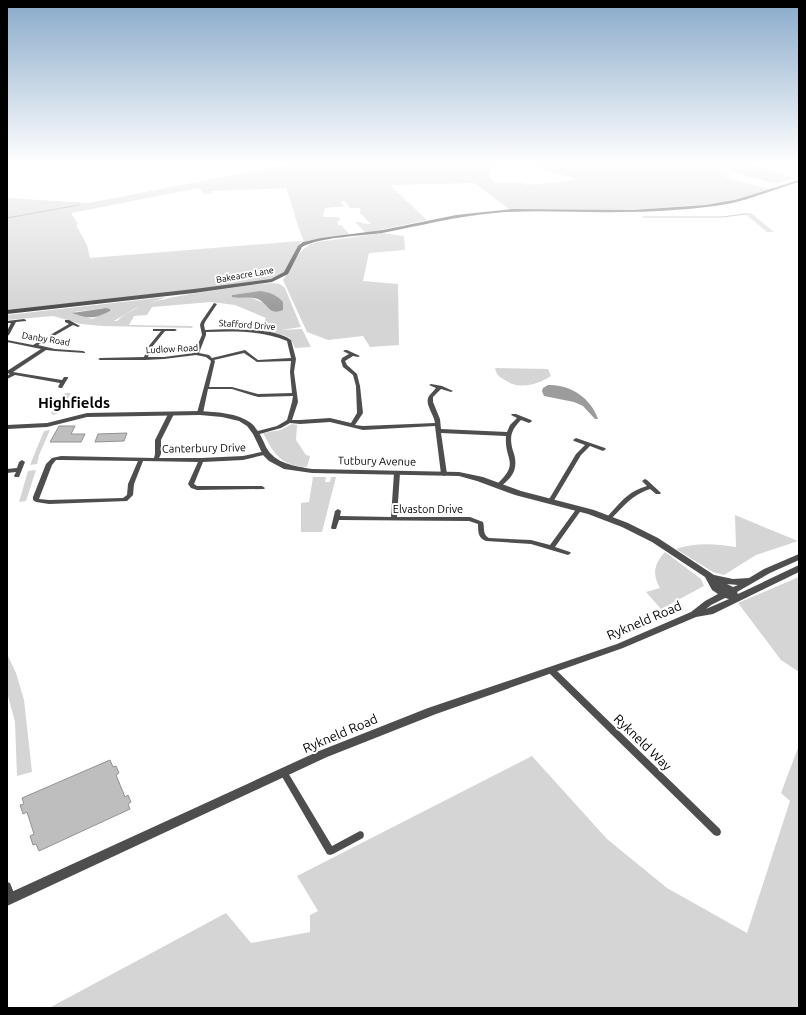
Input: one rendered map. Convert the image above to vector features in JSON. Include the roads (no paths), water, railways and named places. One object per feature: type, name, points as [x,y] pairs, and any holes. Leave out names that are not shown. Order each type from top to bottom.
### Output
[{"type":"street","name":"Bakeacre Lane","points":[[7,312],[194,291],[272,280],[286,273],[302,244],[495,211]]},
{"type":"street","points":[[209,304],[220,304]]},
{"type":"street","points":[[196,354],[203,339],[203,322],[215,304]]},
{"type":"street","points":[[7,322],[24,320]]},
{"type":"street","points":[[7,335],[14,321]]},
{"type":"street","points":[[67,321],[78,326]]},
{"type":"street","points":[[34,346],[72,324]]},
{"type":"street","points":[[155,330],[175,330]]},
{"type":"street","points":[[145,359],[150,347],[164,330]]},
{"type":"street","name":"Stafford Drive","points":[[203,331],[279,335],[289,340],[294,359],[292,372],[295,394],[295,402],[289,421]]},
{"type":"street","name":"Danby Road","points":[[7,342],[82,354],[88,348]]},
{"type":"street","points":[[7,378],[10,372],[45,348]]},
{"type":"street","points":[[345,351],[358,356]]},
{"type":"street","points":[[212,359],[245,352],[257,361],[294,359]]},
{"type":"street","name":"Ludlow Road","points":[[97,364],[101,357],[145,359],[169,358],[196,354],[207,356],[212,359],[208,388],[200,413]]},
{"type":"street","points":[[352,354],[343,361],[354,374],[358,386],[360,413],[352,426]]},
{"type":"street","points":[[10,372],[65,380],[60,387]]},
{"type":"street","points":[[431,384],[451,391]]},
{"type":"street","points":[[208,388],[232,388],[258,396],[295,394]]},
{"type":"street","points":[[440,388],[431,397],[430,402],[440,431],[444,474]]},
{"type":"street","points":[[156,459],[158,454],[158,440],[172,414]]},
{"type":"street","name":"Tutbury Avenue","points":[[7,427],[47,425],[87,415],[222,414],[241,420],[249,425],[256,433],[266,453],[280,464],[303,470],[470,476],[498,486],[579,508],[608,518],[655,540],[708,577],[715,588],[731,595]]},
{"type":"street","points":[[514,415],[529,421]]},
{"type":"street","points":[[498,486],[509,476],[511,471],[512,466],[507,434],[520,418]]},
{"type":"street","points":[[256,433],[279,427],[289,421],[300,422],[330,420],[352,426],[370,428],[438,424]]},
{"type":"street","points":[[440,431],[507,434]]},
{"type":"street","points":[[576,440],[603,449]]},
{"type":"street","points":[[551,501],[579,454],[589,444]]},
{"type":"street","name":"Canterbury Drive","points":[[141,459],[131,484],[130,494],[124,500],[49,502],[36,500],[49,464],[54,459],[61,458],[156,459],[201,460],[243,458],[266,453]]},
{"type":"street","points":[[201,460],[191,484],[193,487],[262,488]]},
{"type":"street","points":[[17,476],[22,462]]},
{"type":"street","points":[[7,471],[19,470]]},
{"type":"street","points":[[394,519],[397,473]]},
{"type":"street","points":[[645,481],[658,493]]},
{"type":"street","points":[[608,518],[626,498],[640,490],[651,487]]},
{"type":"street","points":[[552,548],[579,508]]},
{"type":"street","points":[[334,528],[338,511]]},
{"type":"street","name":"Elvaston Drive","points":[[336,518],[477,521],[480,523],[481,535],[486,539],[531,542],[568,553]]},
{"type":"street","name":"Rykneld Road","points":[[731,595],[750,581],[799,557]]},
{"type":"street","name":"Rykneld Road","points":[[9,899],[284,773],[322,754],[432,711],[620,646],[694,614],[708,603],[799,568]]},
{"type":"street","points":[[708,577],[733,582],[750,581]]},
{"type":"street","name":"Rykneld Way","points":[[551,670],[717,832]]},
{"type":"street","points":[[284,773],[330,851],[360,835]]},
{"type":"street","points":[[7,886],[9,899]]},
{"type":"waterway","points":[[7,218],[44,211]]},
{"type":"waterway","points":[[643,217],[722,217],[746,214]]},
{"type":"district","name":"Highfields","points":[[74,403]]}]
